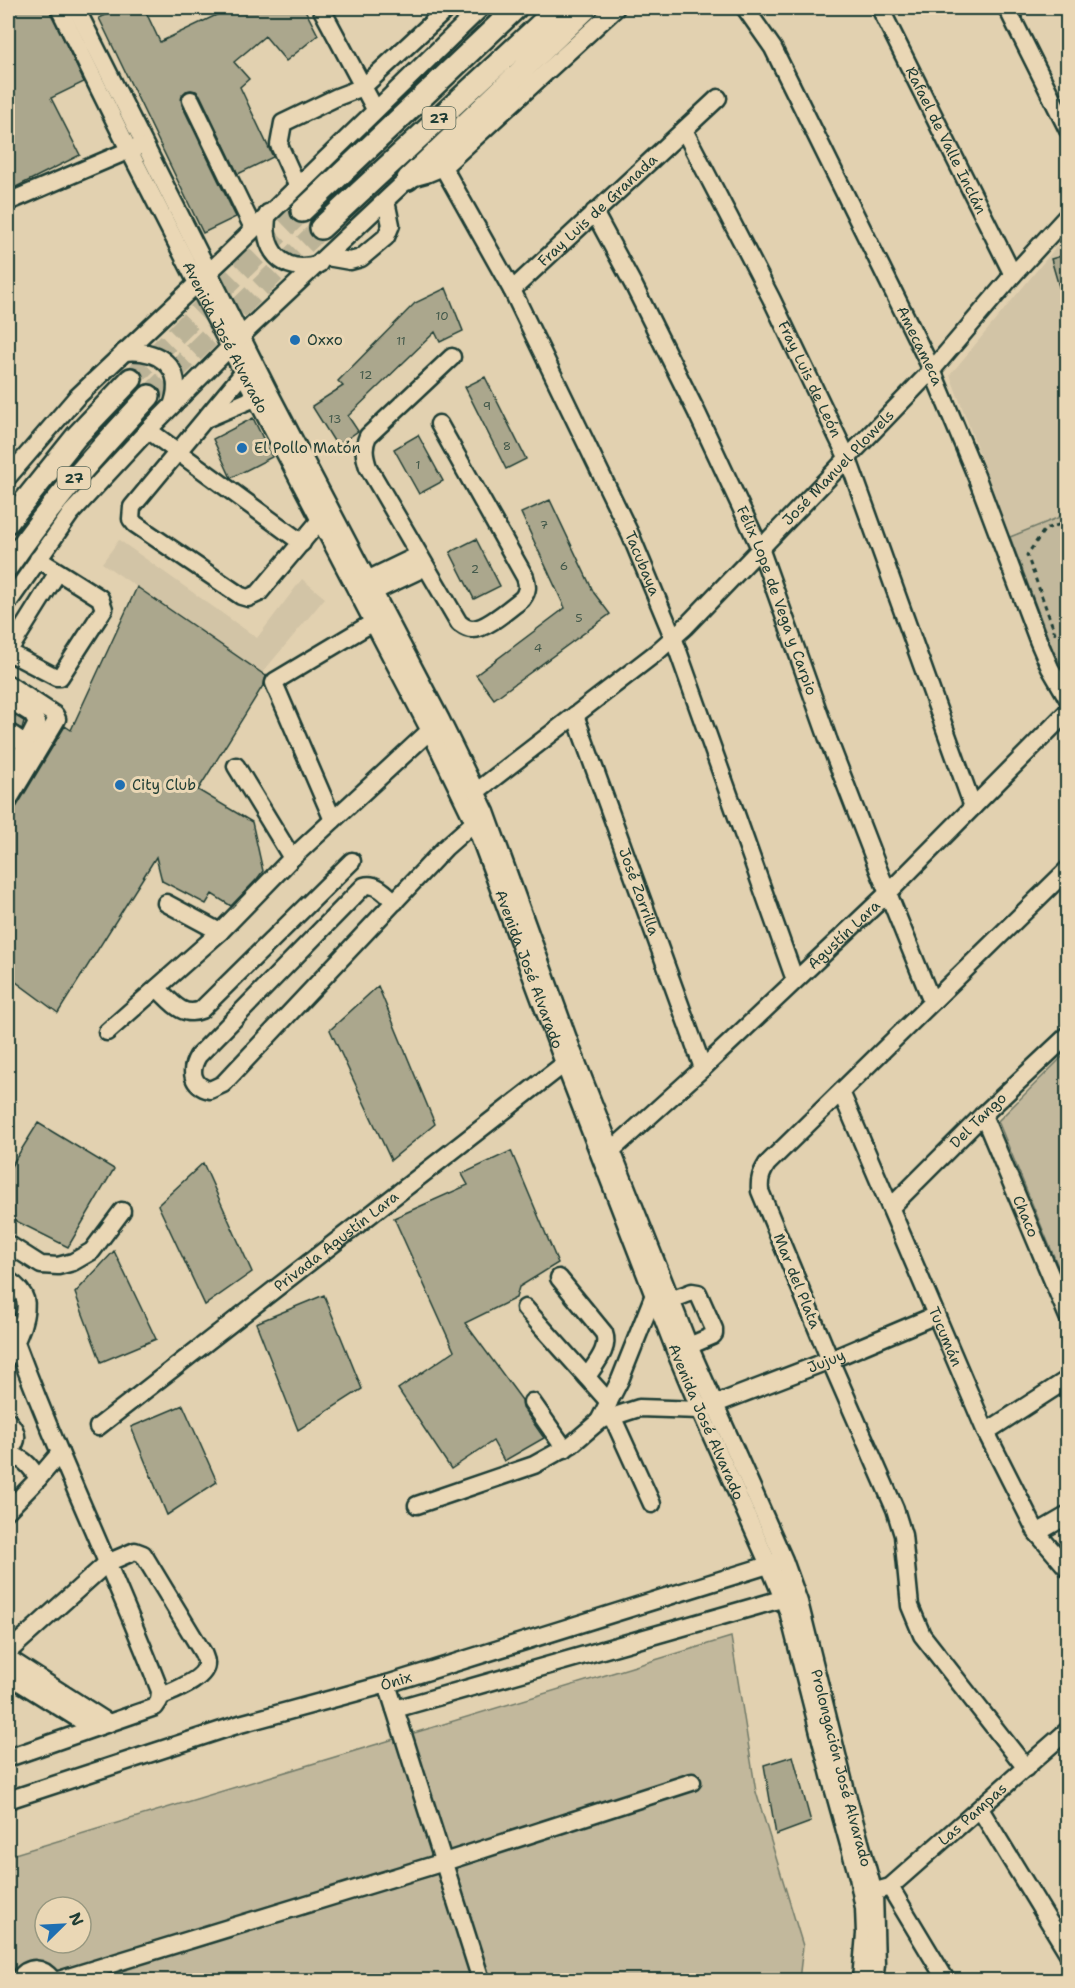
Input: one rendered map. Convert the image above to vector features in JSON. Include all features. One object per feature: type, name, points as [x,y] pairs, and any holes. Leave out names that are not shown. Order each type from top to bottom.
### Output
[{"type":"main road","name":"27","points":[[302,211],[516,8]]},
{"type":"main road","name":"27","points":[[321,228],[558,8]]},
{"type":"main road","points":[[408,179],[587,8]]},
{"type":"main road","name":"27","points":[[8,522],[76,437],[130,379]]},
{"type":"main road","name":"27","points":[[8,566],[34,527],[88,461],[149,396]]},
{"type":"street","name":"Avenida José Alvarado","points":[[59,8],[137,147],[480,817],[606,1153],[662,1277],[689,1346],[717,1405],[777,1563]]},
{"type":"street","name":"Avenida José Alvarado","points":[[76,8],[137,147]]},
{"type":"street","points":[[321,8],[375,109]]},
{"type":"street","points":[[297,185],[279,145],[283,123],[363,87],[448,8]]},
{"type":"street","points":[[8,477],[76,398],[481,8]]},
{"type":"street","points":[[8,603],[71,513],[148,430],[236,341],[408,179],[443,167],[616,8]]},
{"type":"street","name":"Amecameca","points":[[745,8],[774,48],[932,370],[973,467],[1038,640],[1055,678],[1068,699]]},
{"type":"street","name":"Rafael de Valle Inclán","points":[[880,8],[1013,274]]},
{"type":"street","points":[[1007,8],[1068,130]]},
{"type":"street","name":"Fray Luis de Granada","points":[[512,290],[718,98]]},
{"type":"street","points":[[192,100],[254,228]]},
{"type":"street","name":"Fray Luis de León","points":[[684,130],[771,298],[848,459],[973,807]]},
{"type":"street","points":[[8,202],[137,147]]},
{"type":"street","name":"Tacubaya","points":[[443,167],[512,290],[626,525],[673,638],[795,980]]},
{"type":"street","points":[[268,213],[267,242],[277,257],[293,266],[302,267],[324,260],[350,261],[361,258],[386,237],[391,225],[386,201]]},
{"type":"street","name":"Félix Lope de Vega y Carpio","points":[[594,212],[698,413],[760,548],[828,739],[932,1002]]},
{"type":"street","name":"José Manuel Plowels","points":[[477,791],[673,638],[932,370],[1013,274],[1068,215]]},
{"type":"street","points":[[124,352],[146,351],[168,365],[176,388],[173,404]]},
{"type":"street","points":[[440,424],[525,577],[527,585],[527,593],[522,599],[482,627],[474,630],[465,628],[459,623],[422,561],[368,466],[364,445],[368,436],[452,357]]},
{"type":"street","points":[[249,367],[132,507],[131,519],[135,524],[241,596],[248,598],[259,593],[325,515]]},
{"type":"street","points":[[204,420],[262,394]]},
{"type":"street","points":[[148,430],[302,543]]},
{"type":"street","name":"Avenida José Alvarado","points":[[325,515],[370,586],[379,619]]},
{"type":"street","points":[[38,558],[100,598],[104,605],[104,609],[82,644],[62,675],[58,677],[8,652],[58,572]]},
{"type":"street","points":[[370,586],[422,561]]},
{"type":"street","points":[[333,820],[274,683],[379,619]]},
{"type":"street","points":[[8,684],[55,715],[57,719],[8,801]]},
{"type":"street","points":[[8,699],[32,714],[37,723],[8,778]]},
{"type":"street","name":"Agustín Lara","points":[[606,1153],[703,1068],[888,893],[1068,711]]},
{"type":"street","name":"José Zorrilla","points":[[576,715],[703,1068]]},
{"type":"street","name":"Avenida José Alvarado","points":[[435,726],[477,791],[480,817]]},
{"type":"street","points":[[107,1032],[220,932],[292,858],[435,726]]},
{"type":"street","points":[[8,732],[27,744]]},
{"type":"street","points":[[236,766],[292,858]]},
{"type":"street","points":[[395,902],[375,886],[370,884],[363,886],[198,1056],[192,1068],[192,1074],[199,1085],[210,1090],[224,1084],[395,902],[445,848],[480,817]]},
{"type":"street","points":[[157,988],[184,1012],[192,1014],[201,1010],[352,861]]},
{"type":"street","name":"Mar del Plata","points":[[1026,1768],[922,1635],[910,1606],[903,1535],[895,1509],[830,1360],[760,1191],[759,1181],[767,1164],[1068,869]]},
{"type":"street","points":[[166,903],[220,932]]},
{"type":"street","name":"Del Tango","points":[[891,1207],[983,1115],[1068,1035]]},
{"type":"street","name":"Privada Agustín Lara","points":[[98,1427],[569,1059]]},
{"type":"street","name":"Tucumán","points":[[841,1092],[986,1432],[1037,1533],[1068,1569]]},
{"type":"street","name":"Chaco","points":[[983,1115],[1068,1317]]},
{"type":"street","name":"Avenida José Alvarado","points":[[606,1153],[653,1296],[700,1410],[777,1563]]},
{"type":"street","points":[[8,1244],[41,1265],[58,1266],[73,1262],[92,1251],[122,1211]]},
{"type":"street","points":[[417,1505],[534,1465],[565,1449],[607,1413],[662,1277]]},
{"type":"street","points":[[559,1278],[604,1333],[607,1340],[606,1347],[587,1377]]},
{"type":"street","points":[[8,1280],[21,1291],[27,1311],[12,1351]]},
{"type":"street","points":[[671,1300],[695,1291],[700,1296],[714,1329],[712,1336],[689,1346]]},
{"type":"street","points":[[525,1308],[587,1377],[652,1504]]},
{"type":"street","name":"Jujuy","points":[[607,1413],[639,1408],[700,1410],[717,1405],[936,1315]]},
{"type":"street","points":[[8,1322],[12,1351],[60,1453],[135,1626],[160,1691],[155,1707],[8,1758]]},
{"type":"street","points":[[986,1432],[1068,1379]]},
{"type":"street","points":[[532,1402],[565,1449]]},
{"type":"street","points":[[8,1421],[17,1440],[8,1453],[24,1459],[38,1479]]},
{"type":"street","points":[[8,1510],[60,1453]]},
{"type":"street","points":[[1037,1533],[1068,1515]]},
{"type":"street","points":[[8,1652],[107,1563],[135,1551],[143,1554],[203,1653],[206,1664],[203,1673],[195,1680],[160,1697]]},
{"type":"street","name":"Prolongación José Alvarado","points":[[777,1563],[811,1645],[845,1787],[875,1892],[876,1965],[874,1980]]},
{"type":"street","name":"Ónix","points":[[8,1800],[240,1724],[387,1684],[777,1563]]},
{"type":"street","points":[[395,1709],[790,1596]]},
{"type":"street","points":[[8,1658],[29,1680],[101,1726]]},
{"type":"street","points":[[8,1675],[29,1680]]},
{"type":"street","points":[[387,1684],[481,1980]]},
{"type":"street","name":"Las Pampas","points":[[875,1892],[980,1809],[1068,1730]]},
{"type":"street","points":[[59,1980],[444,1862],[692,1782]]},
{"type":"street","points":[[980,1809],[1068,1953]]},
{"type":"street","points":[[861,1980],[865,1934],[875,1892]]},
{"type":"street","points":[[875,1892],[946,1980]]},
{"type":"street","points":[[18,1980],[23,1973],[35,1969],[47,1972],[53,1980]]},
{"type":"path","points":[[1068,522],[1045,529],[1027,555],[1055,633],[1068,637]]},
{"type":"shaded area","points":[[1067,234],[1067,674],[1053,651],[950,375]]},
{"type":"shaded area","points":[[1067,514],[1067,674],[1053,651],[1010,537]]},
{"type":"shaded area","points":[[119,540],[257,638],[302,579],[325,598],[262,673],[102,563]]},
{"type":"shaded area","points":[[1067,1052],[1067,1288],[998,1121]]},
{"type":"shaded area","points":[[731,1637],[756,1792],[803,1946],[799,1980],[8,1980],[8,1856]]},
{"type":"building","points":[[8,8],[49,8],[84,82],[51,98],[80,155],[8,191]]},
{"type":"building","points":[[122,8],[144,8],[160,42],[231,8],[304,8],[318,35],[286,61],[265,36],[234,62],[249,79],[240,87],[273,157],[238,174],[200,95],[191,90],[182,95],[182,105],[236,217],[203,233],[99,18]]},
{"type":"building","points":[[1068,254],[1068,304],[1064,304],[1051,259]]},
{"type":"building","points":[[446,288],[463,331],[440,342],[435,332],[348,416],[358,431],[337,446],[312,406],[343,386],[338,381],[415,303]]},
{"type":"building","points":[[485,377],[526,459],[506,469],[465,387]]},
{"type":"building","name":"El Pollo Matón","points":[[253,418],[272,457],[231,478],[213,439]]},
{"type":"building","points":[[418,435],[443,481],[419,494],[394,449]]},
{"type":"building","points":[[550,500],[594,593],[610,614],[494,699],[476,675],[565,608],[521,513]]},
{"type":"building","points":[[476,539],[500,586],[474,599],[450,552]]},
{"type":"building","name":"City Club","points":[[137,587],[266,676],[264,684],[198,790],[252,822],[263,871],[231,906],[212,894],[206,904],[162,881],[156,857],[58,1013],[8,976],[8,811],[17,806],[65,726],[71,730]]},
{"type":"building","points":[[8,711],[24,721],[22,729],[8,722]]},
{"type":"building","points":[[378,986],[435,1124],[391,1160],[330,1030]]},
{"type":"building","points":[[38,1123],[114,1169],[68,1247],[8,1217],[8,1171]]},
{"type":"building","points":[[511,1151],[558,1263],[519,1287],[516,1298],[465,1323],[522,1400],[523,1408],[544,1438],[504,1461],[493,1441],[451,1469],[398,1389],[454,1351],[394,1218],[468,1185],[462,1174]]},
{"type":"building","points":[[203,1163],[252,1272],[205,1305],[158,1205]]},
{"type":"building","points":[[114,1251],[156,1339],[101,1362],[75,1293]]},
{"type":"building","points":[[324,1295],[362,1389],[298,1430],[256,1323]]},
{"type":"building","points":[[183,1405],[217,1482],[167,1515],[131,1427]]},
{"type":"building","points":[[793,1756],[811,1822],[776,1835],[764,1765]]},
{"type":"tunnel","points":[[131,379],[302,211]]},
{"type":"tunnel","points":[[149,396],[321,228]]},
{"type":"place","name":"Oxxo","points":[[295,340]]},
{"type":"place","name":"El Pollo Matón","points":[[242,448]]},
{"type":"place","name":"City Club","points":[[120,785]]}]
